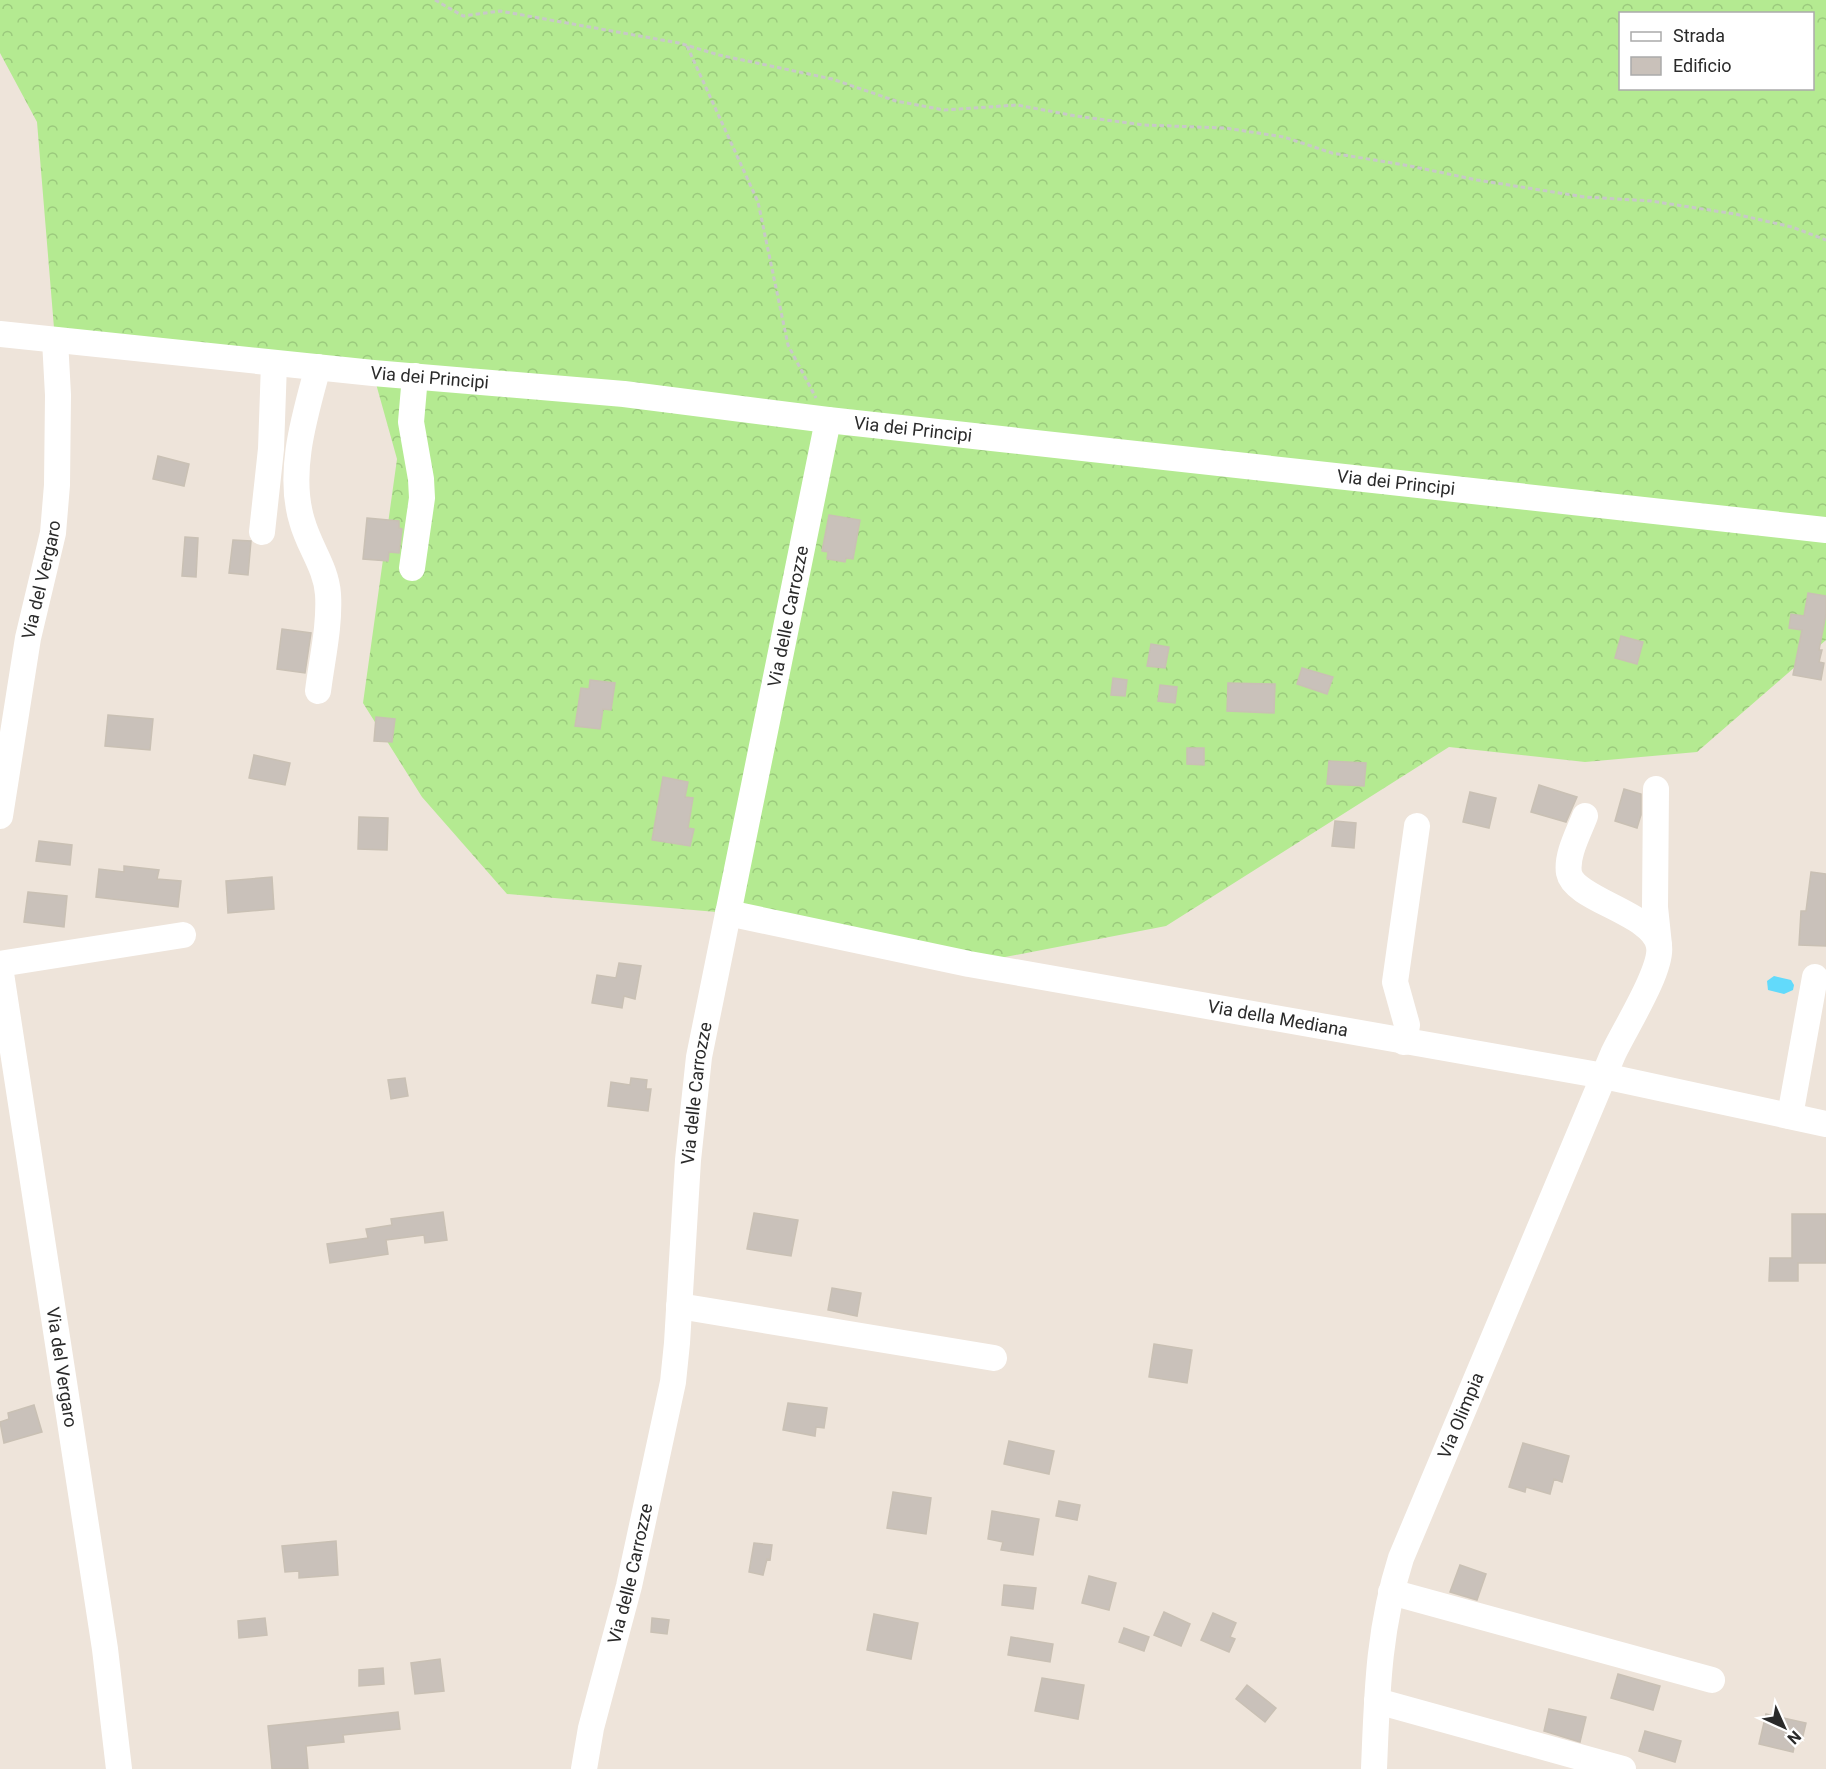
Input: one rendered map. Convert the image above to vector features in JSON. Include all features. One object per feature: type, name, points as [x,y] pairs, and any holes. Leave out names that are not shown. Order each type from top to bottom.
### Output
[{"type":"street","name":"Via dei Principi","points":[[0,334],[318,368],[624,394],[828,420],[1826,530]]},
{"type":"street","name":"Via del Vergaro","points":[[0,816],[28,638],[53,533],[57,485],[58,395],[55,340]]},
{"type":"street","points":[[262,532],[272,449],[274,363]]},
{"type":"street","points":[[318,368],[300,441],[297,492],[302,524],[321,565],[328,595],[318,690]]},
{"type":"street","points":[[411,568],[422,498],[422,479],[411,422],[415,376]]},
{"type":"street","name":"Via delle Carrozze","points":[[585,1769],[591,1728],[622,1615],[668,1412],[675,1361],[694,1093],[707,1015],[828,420]]},
{"type":"street","name":"Via Olimpia","points":[[1374,1769],[1383,1626],[1404,1550],[1604,1077],[1652,978],[1658,960],[1659,945],[1655,907],[1656,789]]},
{"type":"street","points":[[1585,816],[1569,864],[1570,877],[1583,890],[1645,926],[1652,932],[1659,945]]},
{"type":"street","points":[[1404,1042],[1407,1025],[1395,982],[1417,826]]},
{"type":"street","name":"Via della Mediana","points":[[728,913],[969,964],[1604,1077],[1826,1124]]},
{"type":"street","points":[[0,965],[183,935]]},
{"type":"street","name":"Via del Vergaro","points":[[0,965],[5,1048],[105,1649],[119,1769]]},
{"type":"street","points":[[1790,1116],[1815,977]]},
{"type":"street","points":[[679,1306],[994,1358]]},
{"type":"street","points":[[1391,1592],[1712,1680]]},
{"type":"street","points":[[1377,1701],[1623,1769]]},
{"type":"path","points":[[435,0],[463,16],[500,11],[687,45],[719,55],[832,79],[896,101],[944,110],[1017,105],[1144,125],[1225,128],[1284,137],[1332,153],[1477,180],[1585,197],[1652,201],[1735,214],[1792,227],[1826,240]]},
{"type":"path","points":[[687,45],[758,202],[788,345],[828,420]]},
{"type":"green space","points":[[0,0],[1826,0],[1826,640],[1697,752],[1585,762],[1449,747],[1166,926],[969,964],[728,913],[507,894],[422,797],[363,703],[397,459],[373,373],[55,340],[37,122],[0,53]]},
{"type":"water","points":[[1774,976],[1791,980],[1794,985],[1793,990],[1784,994],[1768,990],[1767,981]]},
{"type":"building","points":[[158,456],[189,464],[184,486],[153,479]]},
{"type":"building","points":[[829,515],[860,520],[853,559],[846,558],[845,562],[827,559],[828,552],[822,551]]},
{"type":"building","points":[[367,518],[399,521],[399,528],[402,529],[399,553],[389,552],[388,561],[363,559]]},
{"type":"building","points":[[185,537],[198,538],[196,577],[182,576]]},
{"type":"building","points":[[233,540],[251,541],[248,575],[229,573]]},
{"type":"building","points":[[1808,593],[1826,596],[1826,614],[1819,650],[1822,650],[1819,662],[1824,663],[1821,680],[1793,675],[1802,630],[1789,628],[1791,614],[1804,616]]},
{"type":"building","points":[[282,629],[311,633],[305,673],[277,669]]},
{"type":"building","points":[[1621,636],[1643,642],[1637,664],[1615,658]]},
{"type":"building","points":[[1151,644],[1169,647],[1165,668],[1147,666]]},
{"type":"building","points":[[1302,668],[1333,677],[1327,694],[1297,684]]},
{"type":"building","points":[[1113,678],[1127,680],[1125,696],[1111,695]]},
{"type":"building","points":[[590,680],[615,683],[611,710],[603,709],[600,729],[575,726],[581,688],[589,689]]},
{"type":"building","points":[[1228,683],[1275,684],[1274,713],[1227,711]]},
{"type":"building","points":[[1160,685],[1177,687],[1175,703],[1158,701]]},
{"type":"building","points":[[108,715],[153,719],[150,750],[105,746]]},
{"type":"building","points":[[376,717],[395,719],[392,742],[374,741]]},
{"type":"building","points":[[1187,748],[1204,748],[1204,765],[1187,764]]},
{"type":"building","points":[[254,755],[290,763],[285,785],[249,778]]},
{"type":"building","points":[[1329,761],[1366,763],[1364,786],[1327,784]]},
{"type":"building","points":[[663,777],[688,782],[685,797],[693,798],[688,828],[694,829],[690,846],[652,840]]},
{"type":"building","points":[[1539,785],[1577,797],[1566,822],[1531,812]]},
{"type":"building","points":[[1624,789],[1641,794],[1641,815],[1637,828],[1615,821]]},
{"type":"building","points":[[1470,792],[1496,798],[1489,828],[1463,822]]},
{"type":"building","points":[[359,817],[388,818],[387,850],[358,849]]},
{"type":"building","points":[[1335,821],[1356,823],[1354,848],[1332,846]]},
{"type":"building","points":[[39,841],[72,845],[70,865],[36,861]]},
{"type":"building","points":[[124,866],[159,870],[157,879],[181,881],[178,907],[96,897],[99,869],[124,872]]},
{"type":"building","points":[[1811,872],[1826,874],[1826,946],[1799,945],[1801,911],[1806,911]]},
{"type":"building","points":[[272,877],[274,909],[228,913],[226,881]]},
{"type":"building","points":[[28,892],[67,896],[64,927],[24,922]]},
{"type":"building","points":[[619,963],[641,966],[635,999],[624,996],[622,1008],[592,1003],[597,975],[616,978]]},
{"type":"building","points":[[405,1078],[408,1096],[391,1099],[388,1080]]},
{"type":"building","points":[[631,1078],[647,1080],[646,1089],[651,1089],[648,1111],[608,1106],[611,1082],[630,1085]]},
{"type":"building","points":[[443,1212],[447,1240],[425,1243],[424,1235],[386,1240],[388,1254],[330,1263],[327,1244],[368,1238],[366,1229],[392,1225],[391,1219]]},
{"type":"building","points":[[754,1213],[798,1220],[791,1256],[747,1249]]},
{"type":"building","points":[[1792,1214],[1826,1214],[1826,1263],[1798,1263],[1798,1281],[1769,1281],[1770,1258],[1792,1258]]},
{"type":"building","points":[[832,1288],[861,1293],[857,1316],[828,1310]]},
{"type":"building","points":[[1154,1344],[1192,1350],[1187,1383],[1149,1377]]},
{"type":"building","points":[[788,1403],[827,1408],[824,1428],[816,1427],[815,1436],[783,1430]]},
{"type":"building","points":[[34,1405],[42,1432],[4,1443],[0,1422],[9,1419],[8,1413]]},
{"type":"building","points":[[1009,1441],[1054,1451],[1049,1474],[1004,1464]]},
{"type":"building","points":[[1523,1443],[1569,1456],[1562,1482],[1554,1479],[1550,1494],[1526,1487],[1525,1492],[1509,1487]]},
{"type":"building","points":[[893,1492],[931,1498],[926,1534],[887,1528]]},
{"type":"building","points":[[1059,1501],[1080,1505],[1077,1520],[1056,1516]]},
{"type":"building","points":[[992,1511],[1039,1519],[1033,1555],[1001,1550],[1003,1542],[988,1539]]},
{"type":"building","points":[[336,1541],[338,1575],[299,1578],[299,1571],[285,1572],[282,1546]]},
{"type":"building","points":[[754,1543],[772,1545],[770,1560],[767,1559],[763,1575],[749,1572]]},
{"type":"building","points":[[1460,1565],[1486,1574],[1477,1600],[1450,1592]]},
{"type":"building","points":[[1089,1576],[1116,1583],[1109,1610],[1082,1603]]},
{"type":"building","points":[[1004,1585],[1036,1588],[1033,1609],[1002,1605]]},
{"type":"building","points":[[1164,1612],[1190,1624],[1181,1646],[1154,1635]]},
{"type":"building","points":[[1213,1613],[1236,1623],[1230,1637],[1235,1639],[1229,1652],[1201,1640]]},
{"type":"building","points":[[874,1614],[918,1623],[911,1659],[867,1650]]},
{"type":"building","points":[[265,1618],[267,1635],[239,1638],[238,1621]]},
{"type":"building","points":[[652,1618],[669,1620],[667,1634],[651,1632]]},
{"type":"building","points":[[1124,1628],[1149,1637],[1144,1651],[1119,1642]]},
{"type":"building","points":[[1011,1637],[1053,1644],[1050,1662],[1008,1655]]},
{"type":"building","points":[[440,1659],[444,1691],[415,1694],[411,1663]]},
{"type":"building","points":[[383,1668],[384,1684],[359,1686],[359,1670]]},
{"type":"building","points":[[1618,1674],[1660,1686],[1653,1710],[1611,1698]]},
{"type":"building","points":[[1042,1678],[1084,1685],[1078,1719],[1035,1711]]},
{"type":"building","points":[[1247,1685],[1276,1708],[1265,1722],[1236,1699]]},
{"type":"building","points":[[1549,1709],[1586,1717],[1580,1742],[1544,1731]]},
{"type":"building","points":[[398,1712],[400,1729],[343,1735],[344,1742],[306,1746],[308,1769],[272,1769],[268,1726]]},
{"type":"building","points":[[1766,1714],[1806,1723],[1802,1740],[1796,1739],[1793,1752],[1759,1744]]},
{"type":"building","points":[[1645,1731],[1681,1741],[1675,1762],[1639,1751]]}]
